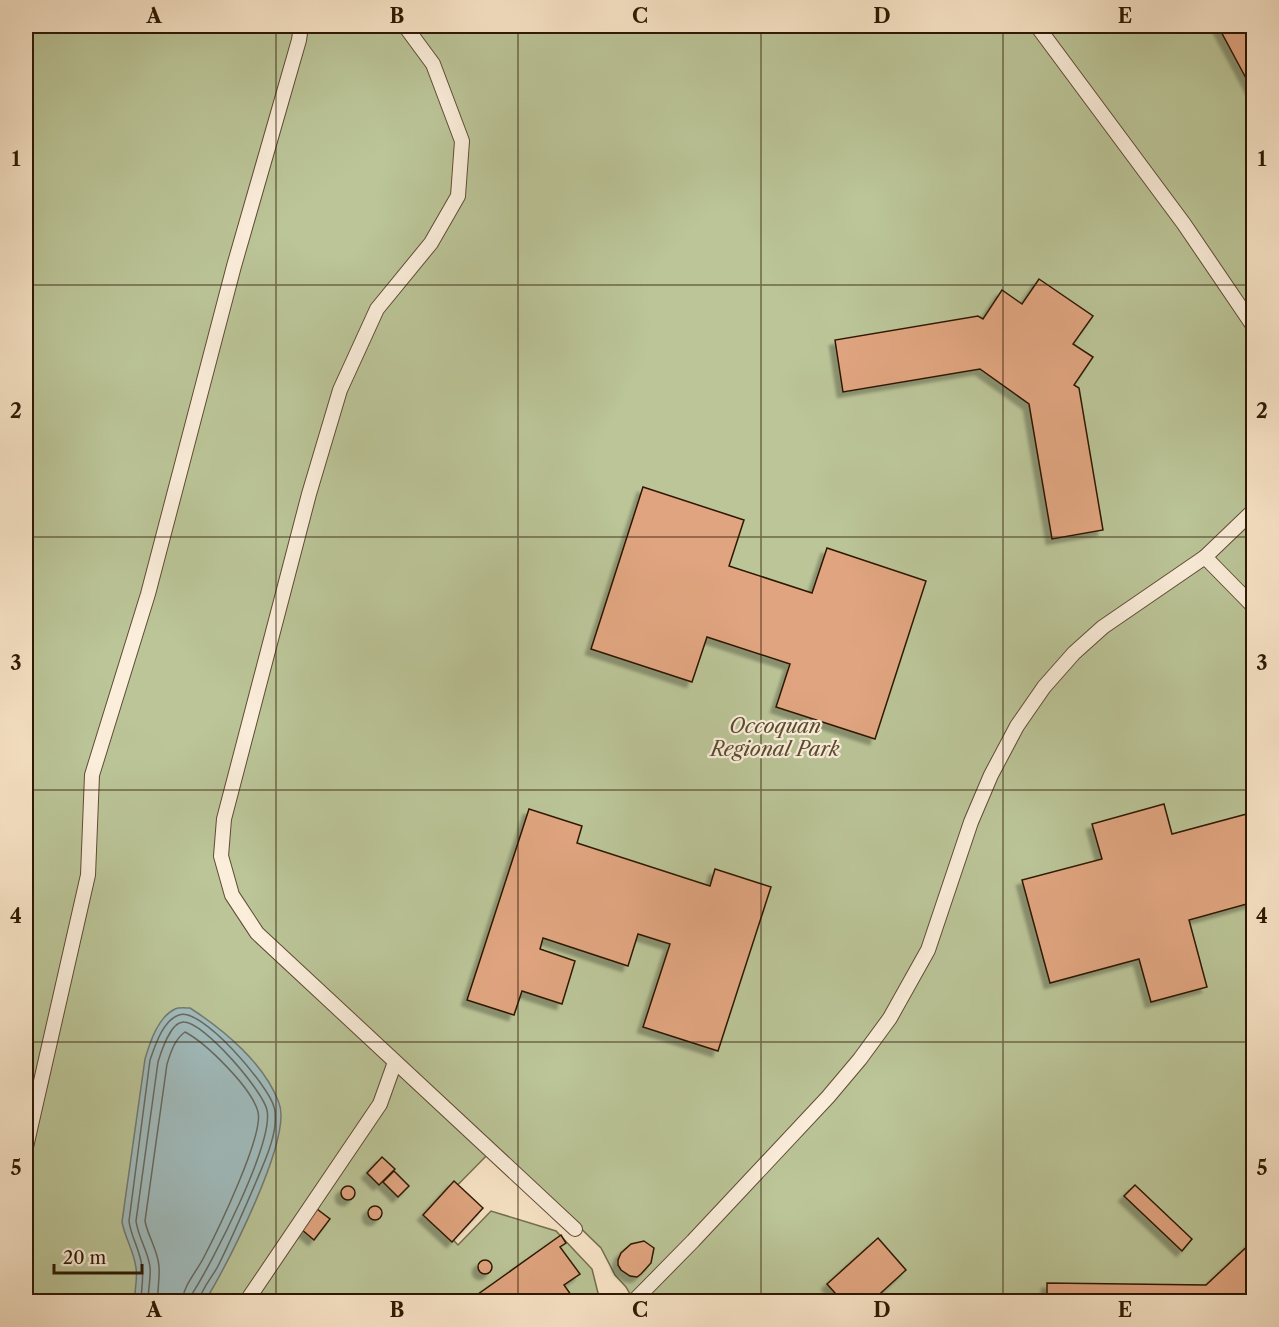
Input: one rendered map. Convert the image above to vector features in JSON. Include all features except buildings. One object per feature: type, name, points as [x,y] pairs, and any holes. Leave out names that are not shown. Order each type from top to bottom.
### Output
[{"type":"lane","points":[[26,1147],[42,1066],[88,875],[92,775],[148,594],[234,266],[299,40],[301,26]]},
{"type":"lane","points":[[405,26],[434,64],[462,141],[458,196],[431,243],[377,309],[340,390],[306,506],[224,819],[220,856],[232,895],[257,933],[575,1229]]},
{"type":"lane","points":[[1037,26],[1184,224],[1254,327]]},
{"type":"lane","points":[[633,1302],[828,1097],[890,1018],[928,950],[971,822],[991,775],[1017,726],[1044,687],[1074,653],[1103,627],[1205,557],[1254,510]]},
{"type":"lane","points":[[1205,557],[1254,607]]},
{"type":"lane","points":[[246,1302],[380,1104],[395,1062]]},
{"type":"green space","name":"Occoquan Regional Park","points":[[26,26],[1253,26],[1253,1301],[634,1301],[626,1287],[615,1275],[601,1248],[496,1146],[429,1214],[458,1245],[491,1211],[556,1231],[592,1269],[600,1301],[26,1301]]},
{"type":"water","points":[[177,1008],[190,1008],[229,1037],[254,1062],[273,1089],[279,1103],[281,1120],[268,1171],[256,1201],[207,1298],[201,1301],[135,1301],[136,1268],[122,1222],[145,1059],[152,1038],[164,1018]]}]
